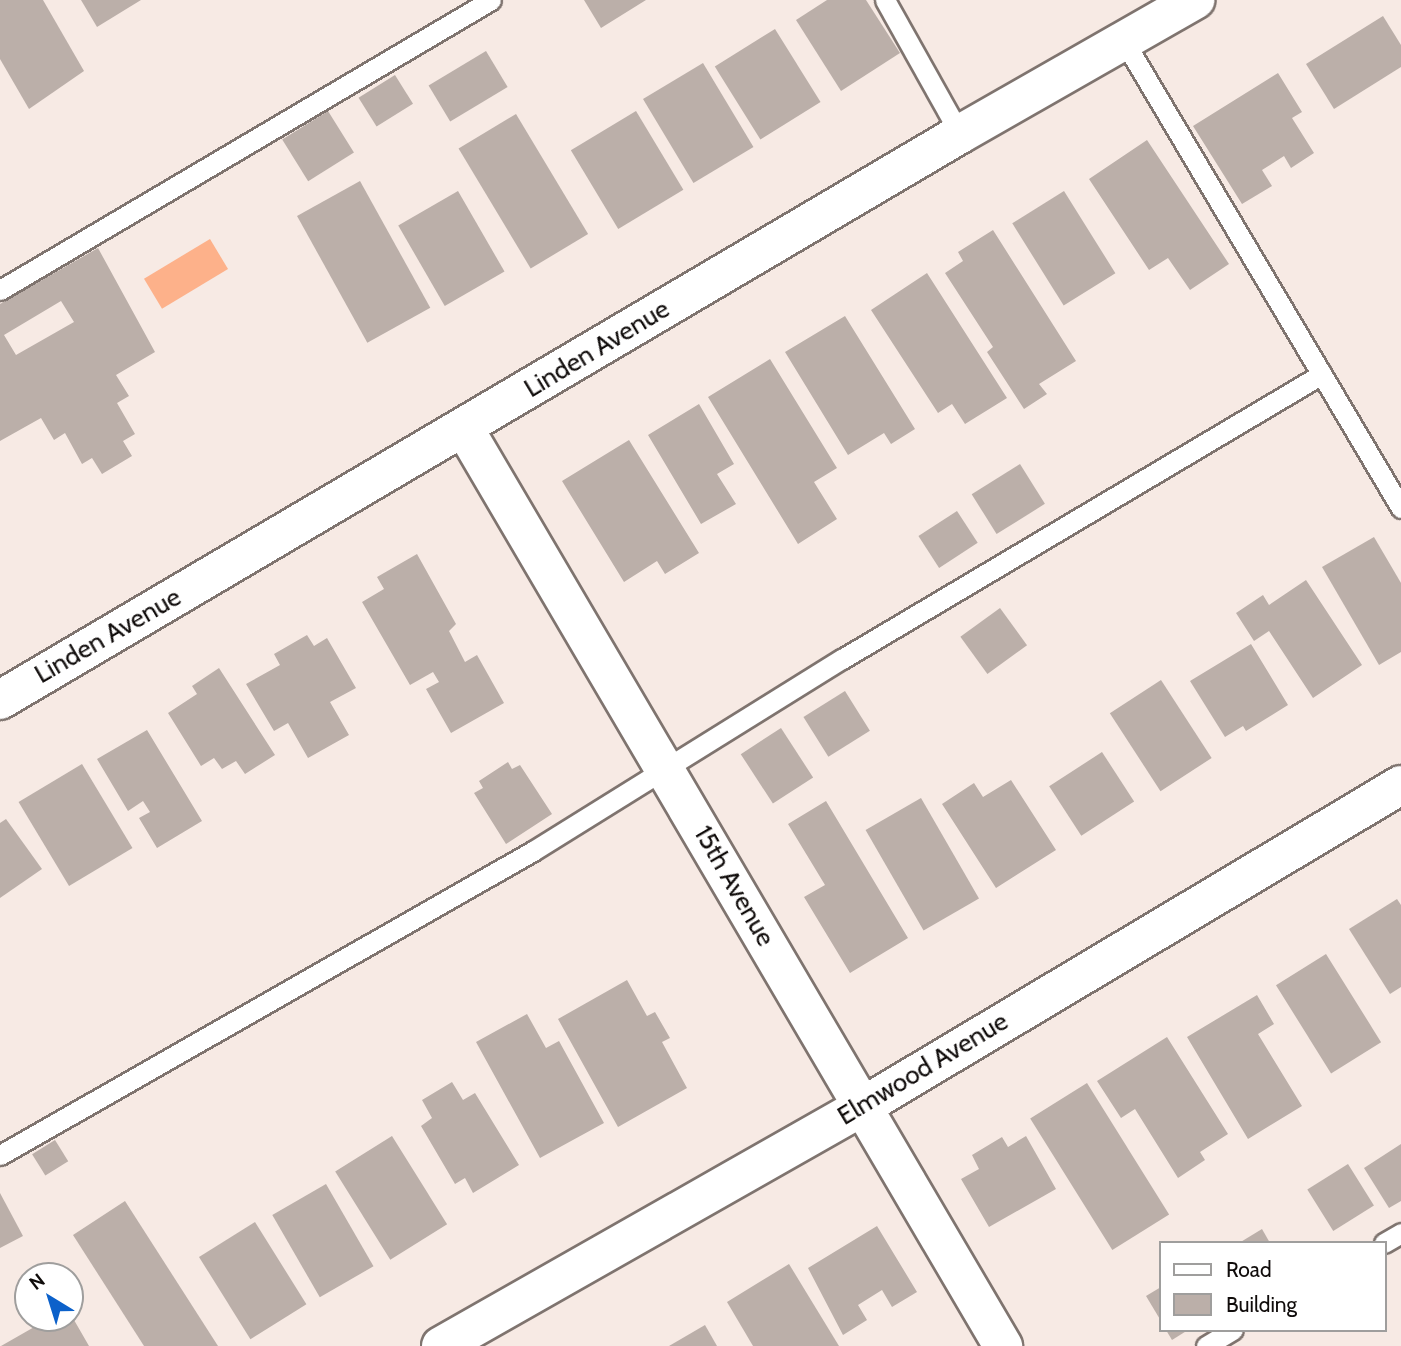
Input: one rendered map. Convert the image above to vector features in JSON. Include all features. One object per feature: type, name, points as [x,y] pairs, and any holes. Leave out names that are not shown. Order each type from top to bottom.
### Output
[{"type":"street","name":"Linden Avenue","points":[[0,700],[960,134],[1195,0]]},
{"type":"street","name":"15th Avenue","points":[[464,428],[668,770],[860,1108],[1003,1346]]},
{"type":"street","name":"Elmwood Avenue","points":[[441,1346],[860,1108],[1401,785]]},
{"type":"lane","points":[[0,290],[491,0]]},
{"type":"lane","points":[[885,0],[960,134]]},
{"type":"lane","points":[[1124,41],[1401,508]]},
{"type":"lane","points":[[0,1155],[668,770],[842,659],[1322,374]]},
{"type":"lane","points":[[1206,1346],[1230,1332]]},
{"type":"shaded area","points":[[210,239],[228,269],[162,309],[144,279]]},
{"type":"building","points":[[0,0],[43,0],[84,71],[29,109],[0,59]]},
{"type":"building","points":[[81,0],[141,0],[97,27]]},
{"type":"building","points":[[584,0],[646,0],[601,28]]},
{"type":"building","points":[[827,0],[866,0],[900,53],[841,91],[796,20]]},
{"type":"building","points":[[1383,16],[1401,45],[1401,67],[1334,109],[1306,64]]},
{"type":"building","points":[[775,29],[821,102],[760,140],[715,67]]},
{"type":"building","points":[[486,51],[508,87],[450,122],[429,86]]},
{"type":"building","points":[[703,63],[753,147],[693,183],[643,99]]},
{"type":"building","points":[[1278,73],[1302,112],[1292,118],[1314,153],[1291,168],[1284,156],[1262,170],[1272,186],[1242,204],[1193,126]]},
{"type":"building","points":[[395,75],[413,104],[377,127],[359,98]]},
{"type":"building","points":[[328,111],[354,153],[308,181],[282,140]]},
{"type":"building","points":[[636,111],[683,190],[618,229],[571,150]]},
{"type":"building","points":[[516,114],[588,234],[531,269],[459,149]]},
{"type":"building","points":[[1147,140],[1229,264],[1190,290],[1168,258],[1149,270],[1089,179]]},
{"type":"building","points":[[360,181],[430,308],[367,343],[297,216]]},
{"type":"building","points":[[458,191],[504,272],[445,306],[398,226]]},
{"type":"building","points":[[1064,191],[1115,273],[1064,306],[1012,223]]},
{"type":"building","points":[[993,230],[1076,361],[1039,384],[1047,394],[1024,409],[987,352],[993,347],[945,273],[963,261],[958,252]]},
{"type":"building","points":[[98,248],[155,352],[116,375],[129,396],[117,403],[135,434],[123,441],[132,456],[102,474],[92,458],[82,464],[65,433],[54,440],[41,418],[0,441],[0,304]],"holes":[[[61,301],[74,322],[16,355],[4,335]]]},
{"type":"building","points":[[927,273],[1007,398],[965,424],[952,404],[938,413],[871,310]]},
{"type":"building","points":[[845,316],[915,429],[891,444],[884,433],[848,455],[785,352]]},
{"type":"building","points":[[770,359],[837,468],[814,482],[837,519],[798,544],[708,397]]},
{"type":"building","points":[[699,404],[734,464],[717,474],[736,504],[701,524],[648,435]]},
{"type":"building","points":[[629,440],[699,553],[665,574],[657,561],[624,582],[562,481]]},
{"type":"building","points":[[1020,464],[1045,504],[997,534],[972,494]]},
{"type":"building","points":[[957,511],[978,543],[939,568],[918,536]]},
{"type":"building","points":[[1374,537],[1401,583],[1401,652],[1379,665],[1322,567]]},
{"type":"building","points":[[417,554],[456,624],[449,631],[465,662],[477,655],[504,703],[451,733],[426,689],[439,682],[433,672],[410,685],[362,602],[384,589],[377,577]]},
{"type":"building","points":[[1306,580],[1362,665],[1313,698],[1269,631],[1254,641],[1236,613],[1263,595],[1269,605]]},
{"type":"building","points":[[1000,608],[1027,645],[987,674],[960,637]]},
{"type":"building","points":[[307,635],[314,646],[327,638],[356,688],[330,702],[349,735],[308,758],[288,723],[274,731],[246,684],[280,665],[274,654]]},
{"type":"building","points":[[1251,644],[1288,705],[1246,731],[1243,726],[1225,737],[1190,681]]},
{"type":"building","points":[[219,668],[275,755],[245,774],[236,761],[222,769],[214,758],[201,766],[168,713],[197,694],[192,686]]},
{"type":"building","points":[[1161,680],[1212,758],[1160,791],[1110,713]]},
{"type":"building","points":[[845,691],[870,731],[828,757],[803,717]]},
{"type":"building","points":[[781,728],[813,777],[773,804],[741,754]]},
{"type":"building","points":[[147,730],[202,821],[157,848],[139,818],[150,812],[143,801],[128,811],[97,759]]},
{"type":"building","points":[[1102,752],[1134,801],[1081,836],[1049,786]]},
{"type":"building","points":[[508,762],[512,769],[520,765],[552,814],[506,844],[474,793],[483,788],[479,781]]},
{"type":"building","points":[[82,764],[132,848],[69,886],[19,802]]},
{"type":"building","points":[[1011,780],[1056,850],[996,888],[942,804],[974,783],[983,797]]},
{"type":"building","points":[[921,798],[979,898],[924,930],[866,830]]},
{"type":"building","points":[[826,801],[908,938],[850,973],[804,897],[825,885],[788,824]]},
{"type":"building","points":[[6,819],[42,869],[0,898],[0,823]]},
{"type":"building","points":[[1397,899],[1401,905],[1401,987],[1390,994],[1349,929]]},
{"type":"building","points":[[1326,954],[1381,1042],[1331,1073],[1276,985]]},
{"type":"building","points":[[627,980],[647,1016],[655,1012],[670,1038],[662,1042],[687,1088],[618,1127],[558,1019]]},
{"type":"building","points":[[1257,995],[1274,1024],[1258,1034],[1302,1106],[1248,1139],[1187,1037]]},
{"type":"building","points":[[527,1014],[546,1048],[559,1041],[604,1123],[540,1158],[476,1042]]},
{"type":"building","points":[[1167,1037],[1228,1134],[1200,1152],[1205,1160],[1178,1178],[1135,1109],[1121,1118],[1097,1081]]},
{"type":"building","points":[[452,1082],[463,1100],[475,1093],[519,1165],[473,1193],[465,1178],[455,1184],[421,1126],[432,1118],[422,1100]]},
{"type":"building","points":[[1087,1083],[1169,1214],[1112,1250],[1030,1119]]},
{"type":"building","points":[[392,1136],[447,1224],[390,1260],[335,1172]]},
{"type":"building","points":[[1026,1136],[1056,1189],[989,1227],[961,1179],[979,1169],[972,1155],[1002,1137],[1008,1147]]},
{"type":"building","points":[[55,1140],[68,1161],[45,1176],[32,1154]]},
{"type":"building","points":[[1401,1144],[1401,1201],[1389,1208],[1364,1168]]},
{"type":"building","points":[[1348,1164],[1374,1206],[1333,1231],[1307,1189]]},
{"type":"building","points":[[326,1184],[374,1266],[320,1297],[272,1215]]},
{"type":"building","points":[[0,1193],[23,1236],[0,1248]]},
{"type":"building","points":[[125,1201],[218,1346],[144,1346],[73,1235]]},
{"type":"building","points":[[255,1222],[306,1304],[250,1339],[199,1257]]},
{"type":"building","points":[[877,1226],[917,1292],[892,1307],[882,1290],[858,1305],[867,1320],[843,1335],[808,1268]]},
{"type":"building","points":[[1262,1229],[1269,1241],[1242,1241]]},
{"type":"building","points":[[789,1264],[839,1346],[753,1346],[727,1302]]},
{"type":"building","points":[[1160,1288],[1160,1319],[1146,1296]]},
{"type":"building","points":[[705,1325],[717,1346],[669,1346]]},
{"type":"building","points":[[26,1332],[81,1332],[89,1346],[1,1346]]},
{"type":"building","points":[[1167,1332],[1185,1332],[1172,1340]]}]
